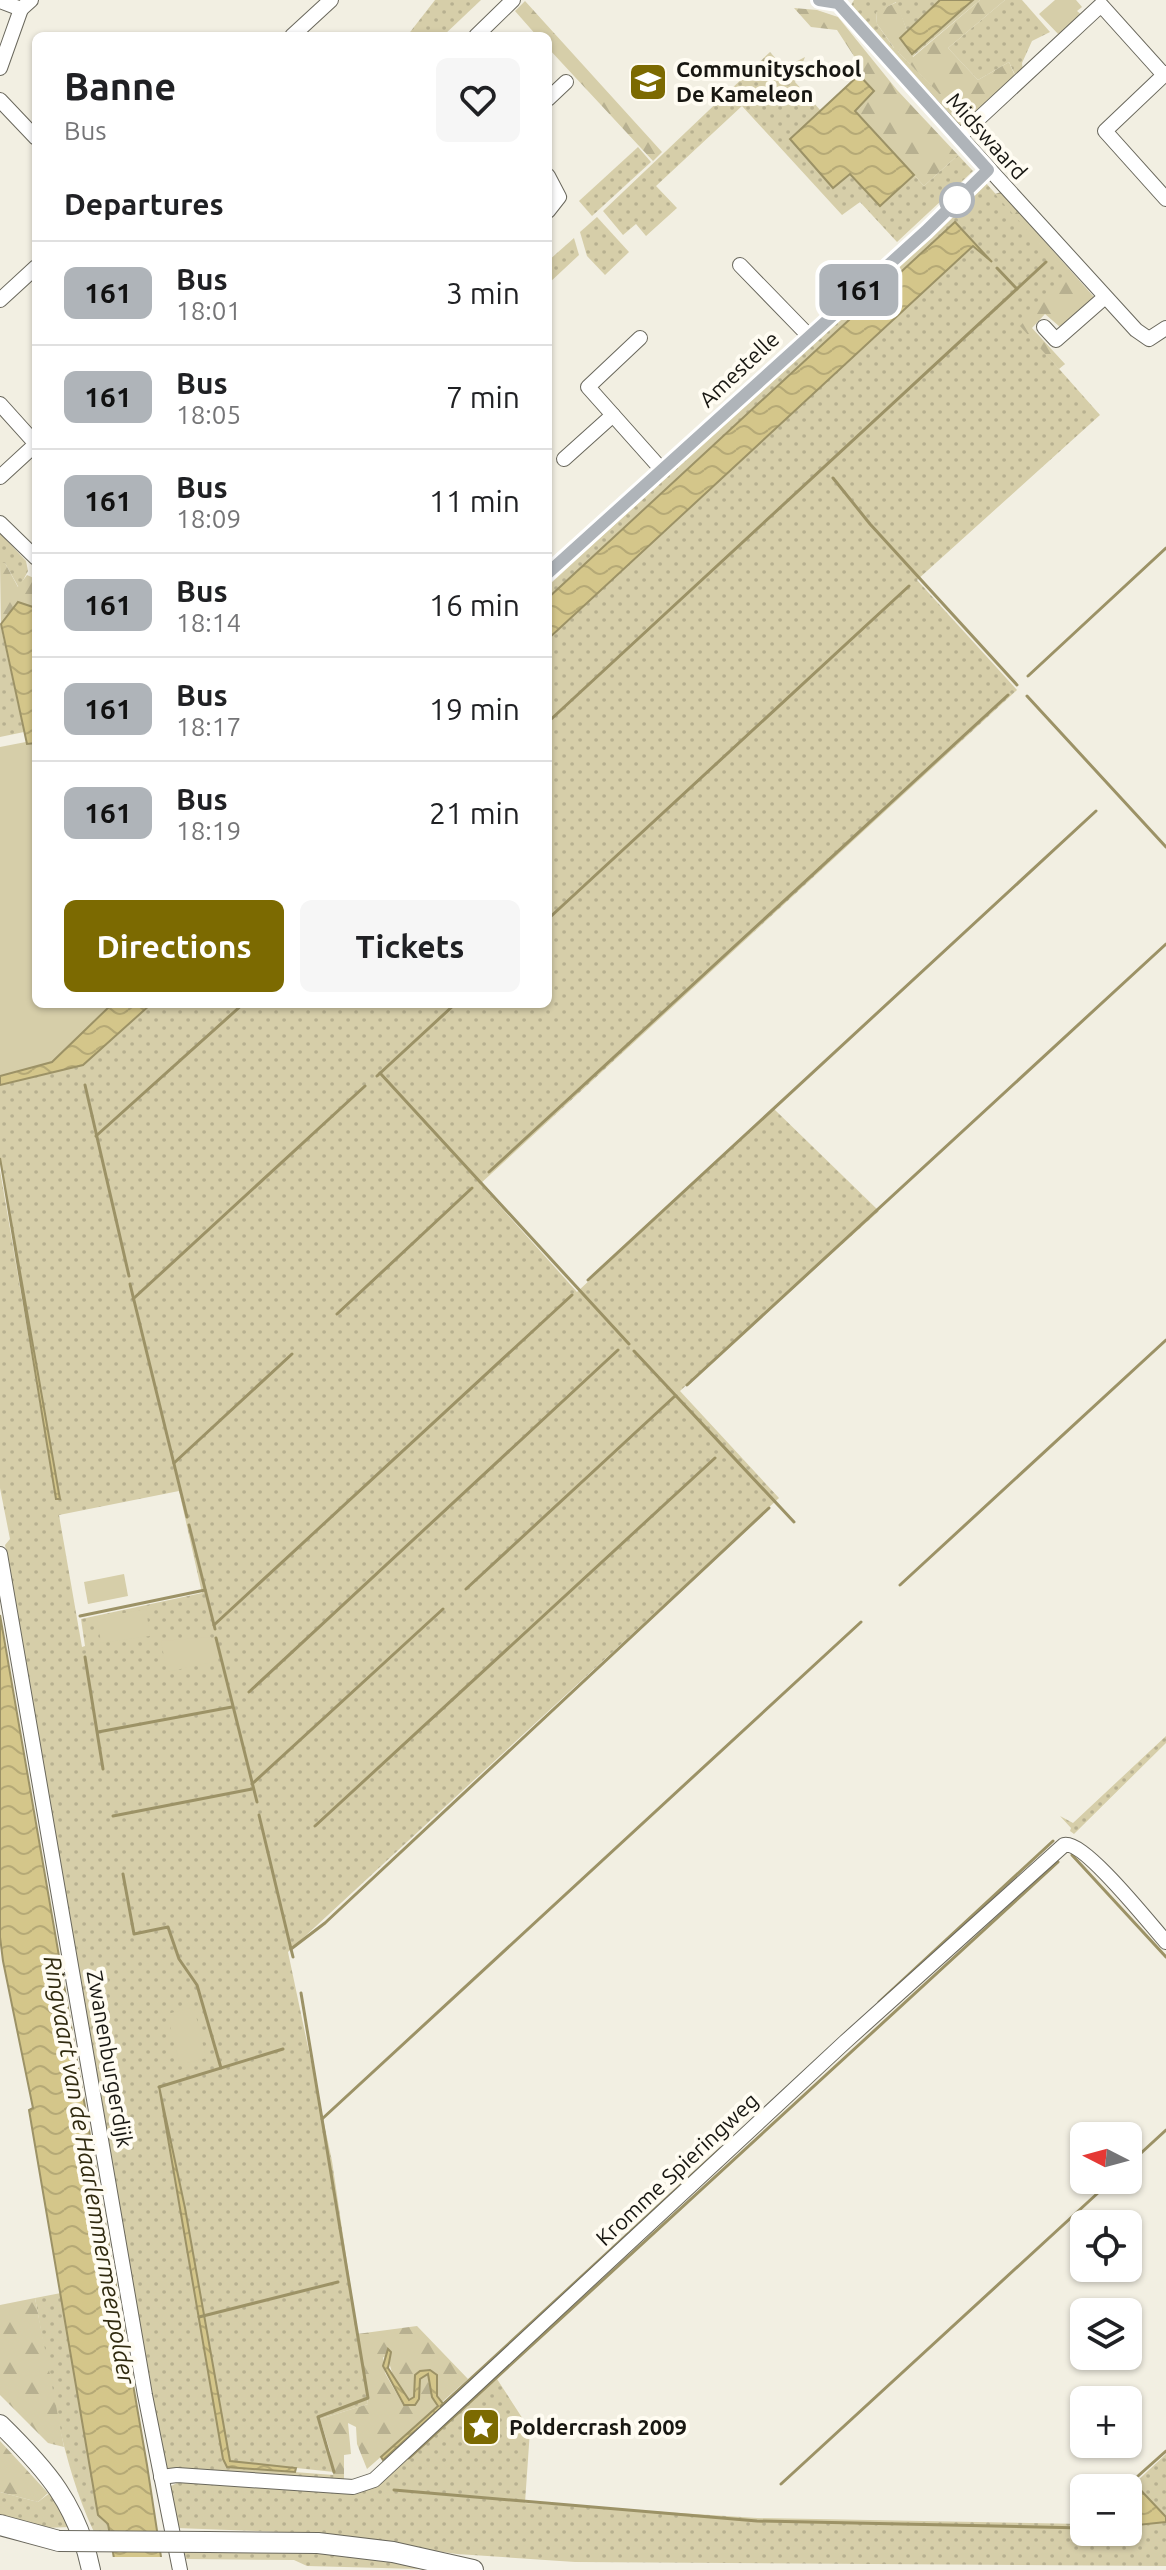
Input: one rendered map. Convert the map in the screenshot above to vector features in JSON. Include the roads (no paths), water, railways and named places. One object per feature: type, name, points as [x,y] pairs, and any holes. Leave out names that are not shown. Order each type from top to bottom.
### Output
[{"type":"highway","points":[[0,2525],[59,2541]]},
{"type":"highway","points":[[0,2535],[59,2541],[318,2543],[393,2552],[473,2570]]},
{"type":"main road","points":[[0,2424],[35,2459],[67,2500],[81,2529],[91,2570]]},
{"type":"street","points":[[296,32],[331,0]]},
{"type":"street","points":[[480,32],[513,0]]},
{"type":"street","points":[[819,0],[840,1]]},
{"type":"street","points":[[0,1],[26,4],[0,68]]},
{"type":"street","name":"Midswaard","points":[[840,1],[988,170],[1136,330],[1149,339],[1166,328]]},
{"type":"street","points":[[959,137],[1098,3],[1165,74],[1105,131],[1165,196]]},
{"type":"street","points":[[552,95],[566,82]]},
{"type":"street","points":[[0,100],[32,134]]},
{"type":"street","name":"Amestelle","points":[[552,569],[926,231],[988,170]]},
{"type":"street","points":[[552,184],[559,197],[552,206]]},
{"type":"street","points":[[740,265],[808,335]]},
{"type":"street","points":[[0,300],[32,277]]},
{"type":"street","points":[[1044,327],[1056,340],[1105,297]]},
{"type":"street","points":[[640,338],[588,387],[662,470]]},
{"type":"street","points":[[0,404],[32,440]]},
{"type":"street","points":[[564,459],[613,415]]},
{"type":"street","points":[[0,477],[32,448]]},
{"type":"street","points":[[0,523],[32,554]]},
{"type":"street","name":"Zwanenburgerdijk","points":[[0,1554],[161,2477],[180,2570]]},
{"type":"street","name":"Kromme Spieringweg","points":[[161,2477],[177,2475],[353,2487],[374,2480],[845,2042],[1064,1845],[1075,1845],[1094,1861],[1166,1942]]},
{"type":"water","points":[[940,0],[973,0],[912,54],[900,38]]},
{"type":"water","points":[[859,75],[874,91],[855,111],[914,175],[880,206],[850,174],[833,188],[790,139]]},
{"type":"water","points":[[955,222],[992,262],[973,246],[552,635],[552,594]]},
{"type":"water","points":[[18,602],[32,607],[32,743],[27,744],[1,624]]},
{"type":"water","points":[[108,1008],[147,1008],[83,1065],[0,1085],[0,1076],[52,1062]]},
{"type":"water","points":[[0,1158],[60,1499],[56,1499]]},
{"type":"water","name":"Ringvaart van de Haarlemmermeerpolder","points":[[0,1615],[163,2570],[116,2570],[108,2524],[98,2515],[29,2110],[33,2108],[3,1961],[0,1937]]},
{"type":"water","points":[[159,2086],[185,2208],[230,2461],[296,2468],[295,2472],[227,2467],[223,2459]]},
{"type":"water","points":[[388,2349],[391,2352],[388,2368],[409,2400],[414,2397],[415,2375],[430,2370],[437,2375],[437,2396],[444,2405],[383,2460],[381,2457],[438,2406],[432,2397],[428,2374],[420,2379],[419,2399],[415,2405],[404,2405],[383,2366]]},
{"type":"water","points":[[1142,2492],[1166,2517],[1166,2522],[1142,2525]]},
{"type":"waterway","points":[[552,718],[1046,262]]},
{"type":"waterway","points":[[997,268],[1017,289]]},
{"type":"waterway","points":[[833,478],[870,524],[1017,685]]},
{"type":"waterway","points":[[1028,676],[1166,548]]},
{"type":"waterway","points":[[552,915],[909,586]]},
{"type":"waterway","points":[[489,1172],[1008,695]]},
{"type":"waterway","points":[[1027,696],[1166,847]]},
{"type":"waterway","points":[[588,1280],[1096,811]]},
{"type":"waterway","points":[[687,1385],[1166,944]]},
{"type":"waterway","points":[[96,1136],[239,1008]]},
{"type":"waterway","points":[[377,1076],[451,1008]]},
{"type":"waterway","points":[[380,1073],[629,1344]]},
{"type":"waterway","points":[[85,1085],[129,1276]]},
{"type":"waterway","points":[[133,1299],[365,1086]]},
{"type":"waterway","points":[[337,1314],[472,1188]]},
{"type":"waterway","points":[[130,1284],[187,1517]]},
{"type":"waterway","points":[[214,1625],[572,1295]]},
{"type":"waterway","points":[[900,1585],[1166,1340]]},
{"type":"waterway","points":[[249,1692],[618,1350]]},
{"type":"waterway","points":[[634,1351],[794,1522]]},
{"type":"waterway","points":[[174,1463],[292,1354]]},
{"type":"waterway","points":[[466,1589],[675,1396]]},
{"type":"waterway","points":[[315,1826],[715,1458]]},
{"type":"waterway","points":[[293,1957],[291,1949],[325,1923],[769,1508]]},
{"type":"waterway","points":[[189,1525],[215,1629]]},
{"type":"waterway","points":[[80,1616],[205,1590]]},
{"type":"waterway","points":[[252,1784],[443,1609]]},
{"type":"waterway","points":[[334,2472],[318,2417],[368,2398],[322,2119],[861,1622]]},
{"type":"waterway","points":[[216,1638],[257,1802]]},
{"type":"waterway","points":[[85,1657],[103,1769]]},
{"type":"waterway","points":[[98,1732],[232,1707]]},
{"type":"waterway","points":[[113,1816],[252,1789]]},
{"type":"waterway","points":[[259,1815],[291,1949]]},
{"type":"waterway","points":[[879,2002],[1053,1841]]},
{"type":"waterway","points":[[1072,1855],[1166,1957]]},
{"type":"waterway","points":[[409,2458],[1058,1862]]},
{"type":"waterway","points":[[123,1874],[134,1934],[168,1927],[179,1959],[197,1985],[221,2068]]},
{"type":"waterway","points":[[301,1993],[322,2119]]},
{"type":"waterway","points":[[159,2087],[283,2049]]},
{"type":"waterway","points":[[1142,2152],[1166,2130]]},
{"type":"waterway","points":[[441,2406],[721,2148]]},
{"type":"waterway","points":[[781,2484],[1097,2194]]},
{"type":"waterway","points":[[199,2317],[338,2282]]},
{"type":"waterway","points":[[1140,2474],[1166,2451]]},
{"type":"waterway","points":[[394,2490],[757,2521],[1070,2528]]},
{"type":"place","name":"Communityschool De Kameleon","points":[[648,82]]},
{"type":"place","name":"Poldercrash 2009","points":[[481,2427]]}]
